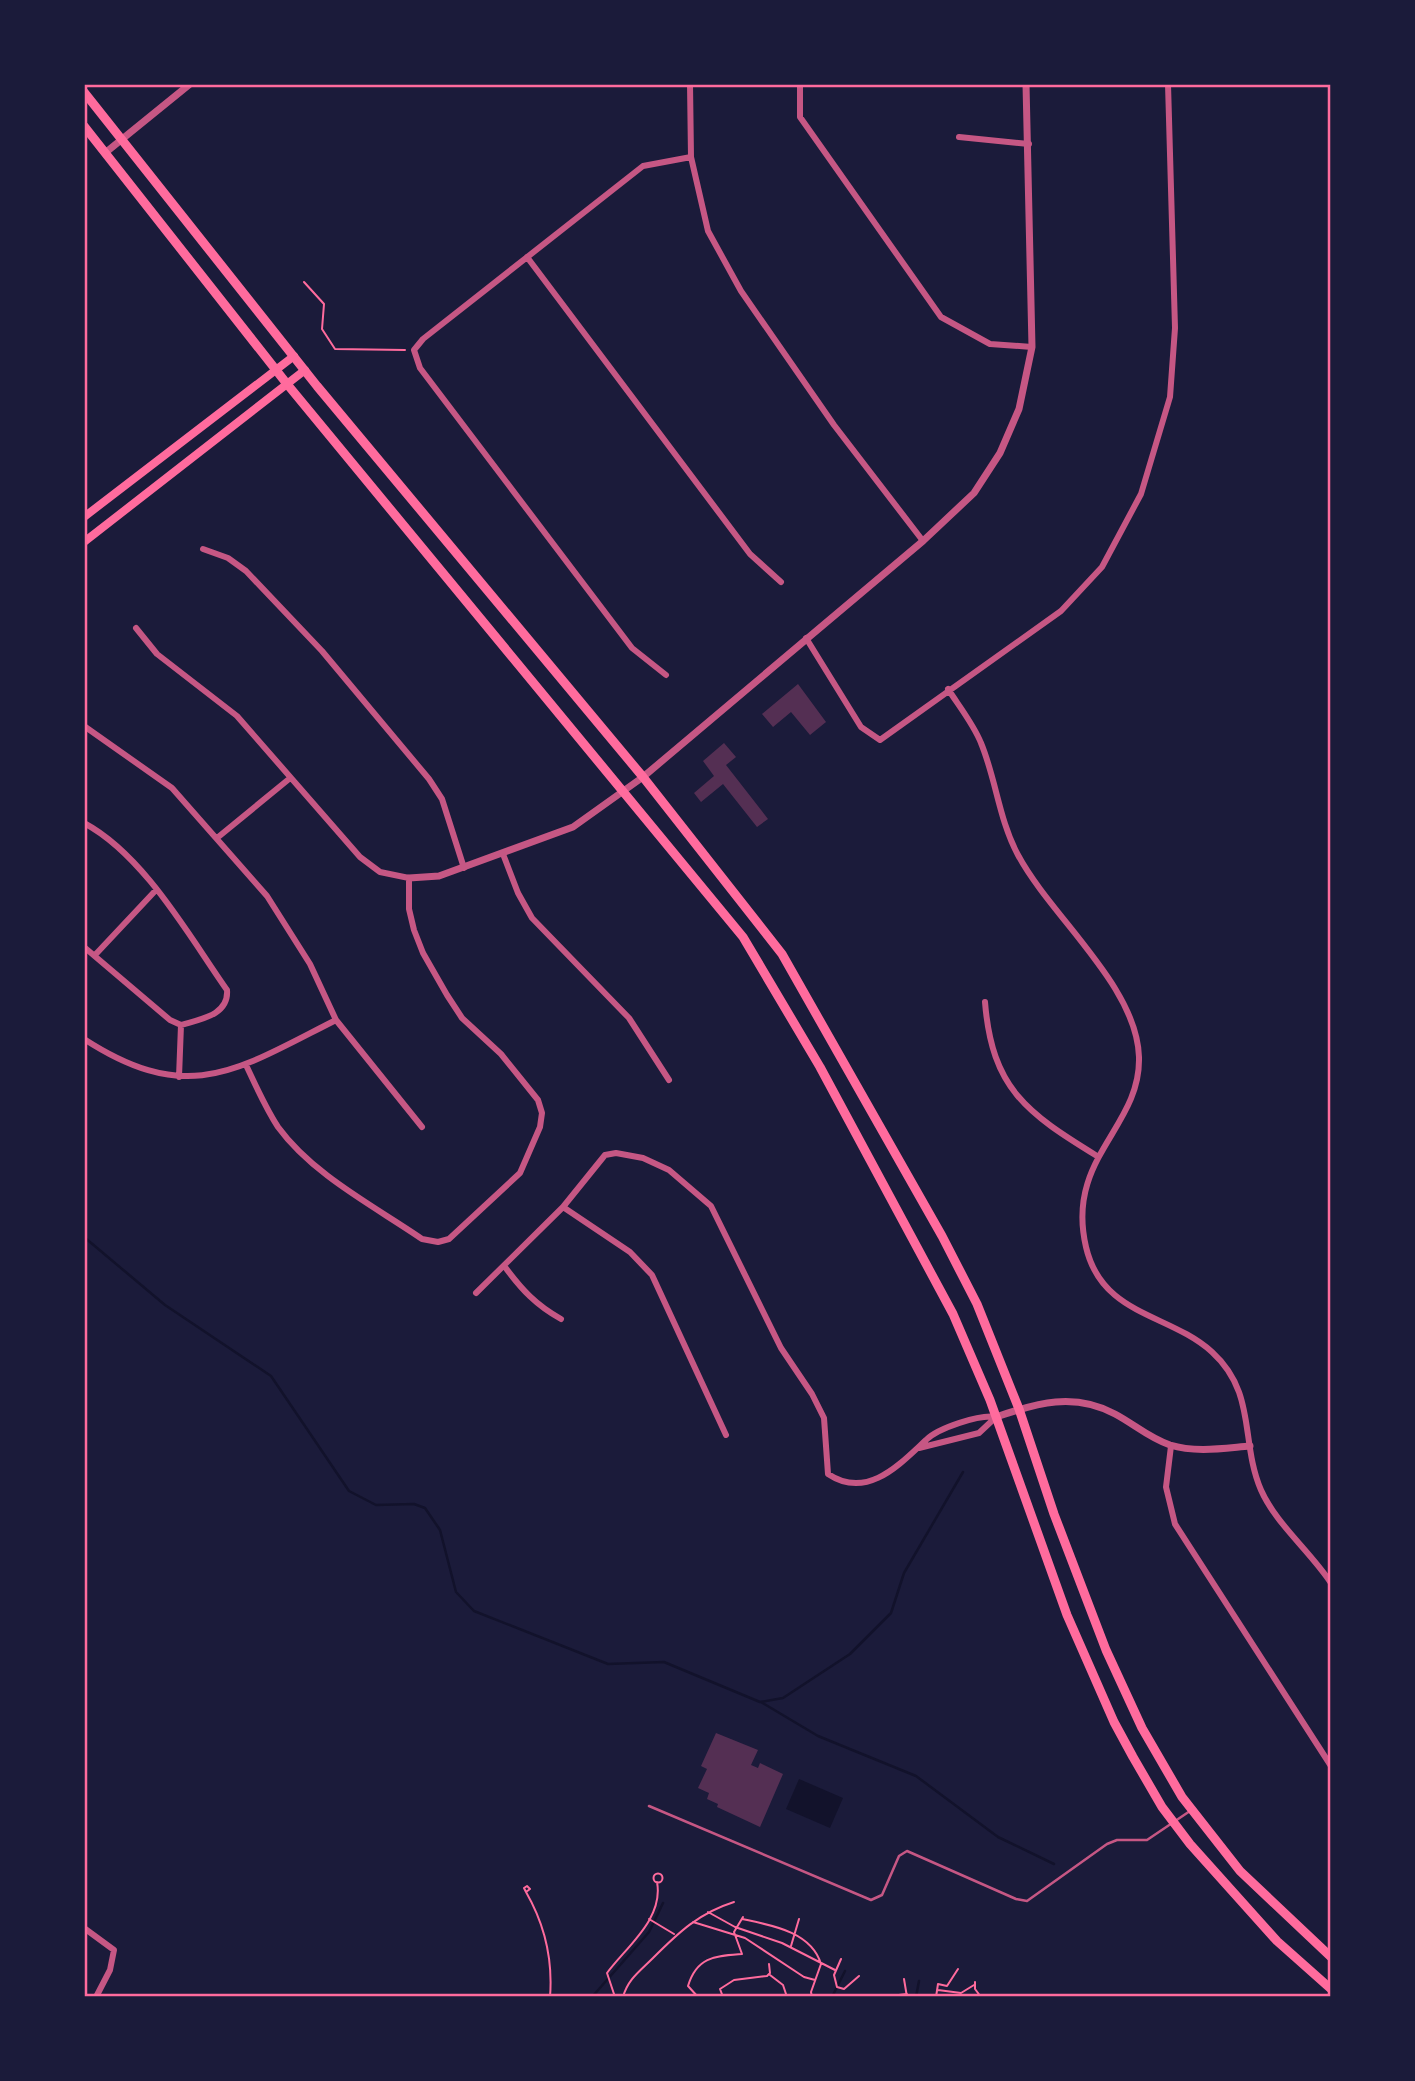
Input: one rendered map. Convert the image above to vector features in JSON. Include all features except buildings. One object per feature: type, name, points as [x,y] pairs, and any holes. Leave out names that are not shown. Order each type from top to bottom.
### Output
[{"type":"main road","points":[[84,92],[304,370],[643,777],[752,913],[789,966],[960,1270],[991,1336],[1120,1685],[1159,1759],[1192,1810],[1240,1871],[1331,1957]]},
{"type":"main road","points":[[84,126],[287,384],[711,895],[772,982],[935,1276],[996,1417],[1068,1615],[1098,1688],[1133,1757],[1173,1822],[1248,1910],[1331,1989]]},
{"type":"main road","points":[[84,517],[294,356]]},
{"type":"main road","points":[[84,542],[304,370]]},
{"type":"street","points":[[105,153],[190,84]]},
{"type":"street","points":[[690,84],[691,157],[708,230],[741,291],[834,425],[923,541]]},
{"type":"street","points":[[800,84],[800,117],[941,317],[990,344],[1032,348]]},
{"type":"street","points":[[136,628],[157,654],[237,716],[289,779],[360,857],[380,872],[409,878],[439,876],[573,827],[643,777],[923,541],[974,493],[1000,453],[1019,410],[1032,348],[1026,84]]},
{"type":"street","points":[[806,638],[861,727],[880,740],[1061,611],[1102,567],[1141,494],[1170,397],[1175,328],[1168,84]]},
{"type":"street","points":[[959,137],[1029,144]]},
{"type":"street","points":[[666,676],[632,648],[420,368],[414,350],[423,339],[643,166],[691,157]]},
{"type":"street","points":[[527,257],[750,554],[780,582]]},
{"type":"street","points":[[203,549],[228,558],[246,571],[322,652],[421,770],[442,799],[464,868]]},
{"type":"street","points":[[948,689],[981,742],[1017,853],[1038,887],[1121,996],[1135,1027],[1140,1059],[1133,1096],[1097,1156],[1085,1187],[1081,1217],[1086,1249],[1098,1275],[1119,1299],[1212,1352],[1242,1395],[1260,1487],[1270,1507],[1314,1557],[1331,1583]]},
{"type":"street","points":[[84,726],[172,788],[267,896],[310,964],[337,1020],[422,1127]]},
{"type":"street","points":[[217,838],[289,779]]},
{"type":"street","points":[[84,823],[132,862],[156,890],[227,990],[228,1001],[222,1010],[181,1024],[170,1020],[116,977],[84,947]]},
{"type":"street","points":[[503,854],[518,893],[532,918],[629,1018],[669,1080]]},
{"type":"street","points":[[246,1065],[264,1105],[300,1152],[422,1239],[438,1242],[449,1239],[520,1173],[540,1127],[542,1113],[538,1100],[501,1054],[462,1018],[447,996],[423,953],[414,930],[409,878]]},
{"type":"street","points":[[95,955],[156,890]]},
{"type":"street","points":[[985,1002],[988,1035],[1002,1074],[1023,1105],[1050,1127],[1097,1156]]},
{"type":"street","points":[[84,1039],[137,1068],[179,1077],[204,1077],[246,1065],[337,1020]]},
{"type":"street","points":[[179,1077],[181,1024]]},
{"type":"street","points":[[476,1293],[563,1207],[605,1155],[616,1153],[643,1158],[669,1170],[688,1183],[711,1206],[768,1324],[824,1418],[828,1474],[836,1479],[866,1483],[884,1476],[919,1448],[927,1438],[983,1414],[996,1417]]},
{"type":"street","points":[[563,1207],[630,1252],[652,1275],[726,1435]]},
{"type":"street","points":[[505,1267],[523,1291],[541,1308],[561,1319]]},
{"type":"street","points":[[919,1448],[979,1433],[996,1417],[1046,1402],[1082,1402],[1114,1413],[1143,1433],[1171,1446],[1209,1450],[1250,1446]]},
{"type":"street","points":[[1171,1446],[1166,1487],[1175,1524],[1331,1766]]},
{"type":"street","points":[[84,1928],[114,1950],[110,1970],[96,1997]]},
{"type":"lane","points":[[649,1806],[867,1900],[882,1895],[899,1856],[907,1852],[1016,1899],[1027,1900],[1094,1852],[1117,1840],[1147,1840],[1192,1810]]},
{"type":"path","points":[[304,282],[324,304],[322,329],[335,349],[414,350]]},
{"type":"path","points":[[615,1997],[608,1975],[649,1919],[658,1898],[657,1882]]},
{"type":"path","points":[[526,1892],[541,1923],[551,1962],[550,1997]]},
{"type":"path","points":[[623,1997],[628,1983],[675,1934],[707,1912],[734,1902]]},
{"type":"path","points":[[707,1912],[735,1927],[791,1947],[835,1970]]},
{"type":"path","points":[[698,1997],[688,1986],[698,1968],[718,1954],[741,1954],[734,1935],[735,1927],[742,1918],[796,1935],[812,1948],[821,1964],[813,1997]]},
{"type":"path","points":[[649,1919],[675,1934]]},
{"type":"path","points":[[791,1947],[799,1919]]},
{"type":"path","points":[[693,1921],[745,1937],[804,1977],[815,1980]]},
{"type":"path","points":[[841,1959],[835,1970],[835,1984],[841,1990],[859,1976]]},
{"type":"path","points":[[769,1964],[769,1975]]},
{"type":"path","points":[[936,1997],[938,1984],[947,1986],[958,1969]]},
{"type":"path","points":[[723,1997],[720,1989],[734,1980],[769,1975],[783,1985],[787,1997]]},
{"type":"path","points":[[882,1997],[907,1995],[904,1979]]},
{"type":"path","points":[[937,1990],[961,1993],[974,1983],[981,1997]]},
{"type":"path","points":[[953,1997],[955,1993]]},
{"type":"shaded area","points":[[799,1779],[843,1798],[830,1828],[786,1809]]},
{"type":"waterway","points":[[84,1237],[165,1305],[271,1376],[349,1491],[376,1505],[414,1504],[425,1508],[440,1530],[456,1592],[474,1611],[608,1664],[664,1662],[760,1702],[783,1698],[850,1654],[891,1613],[904,1573],[963,1472]]},
{"type":"waterway","points":[[761,1702],[818,1736],[916,1776],[998,1837],[1054,1864]]},
{"type":"waterway","points":[[592,1997],[649,1932],[663,1903]]},
{"type":"waterway","points":[[832,1997],[845,1971]]},
{"type":"waterway","points":[[916,1997],[919,1981]]}]
